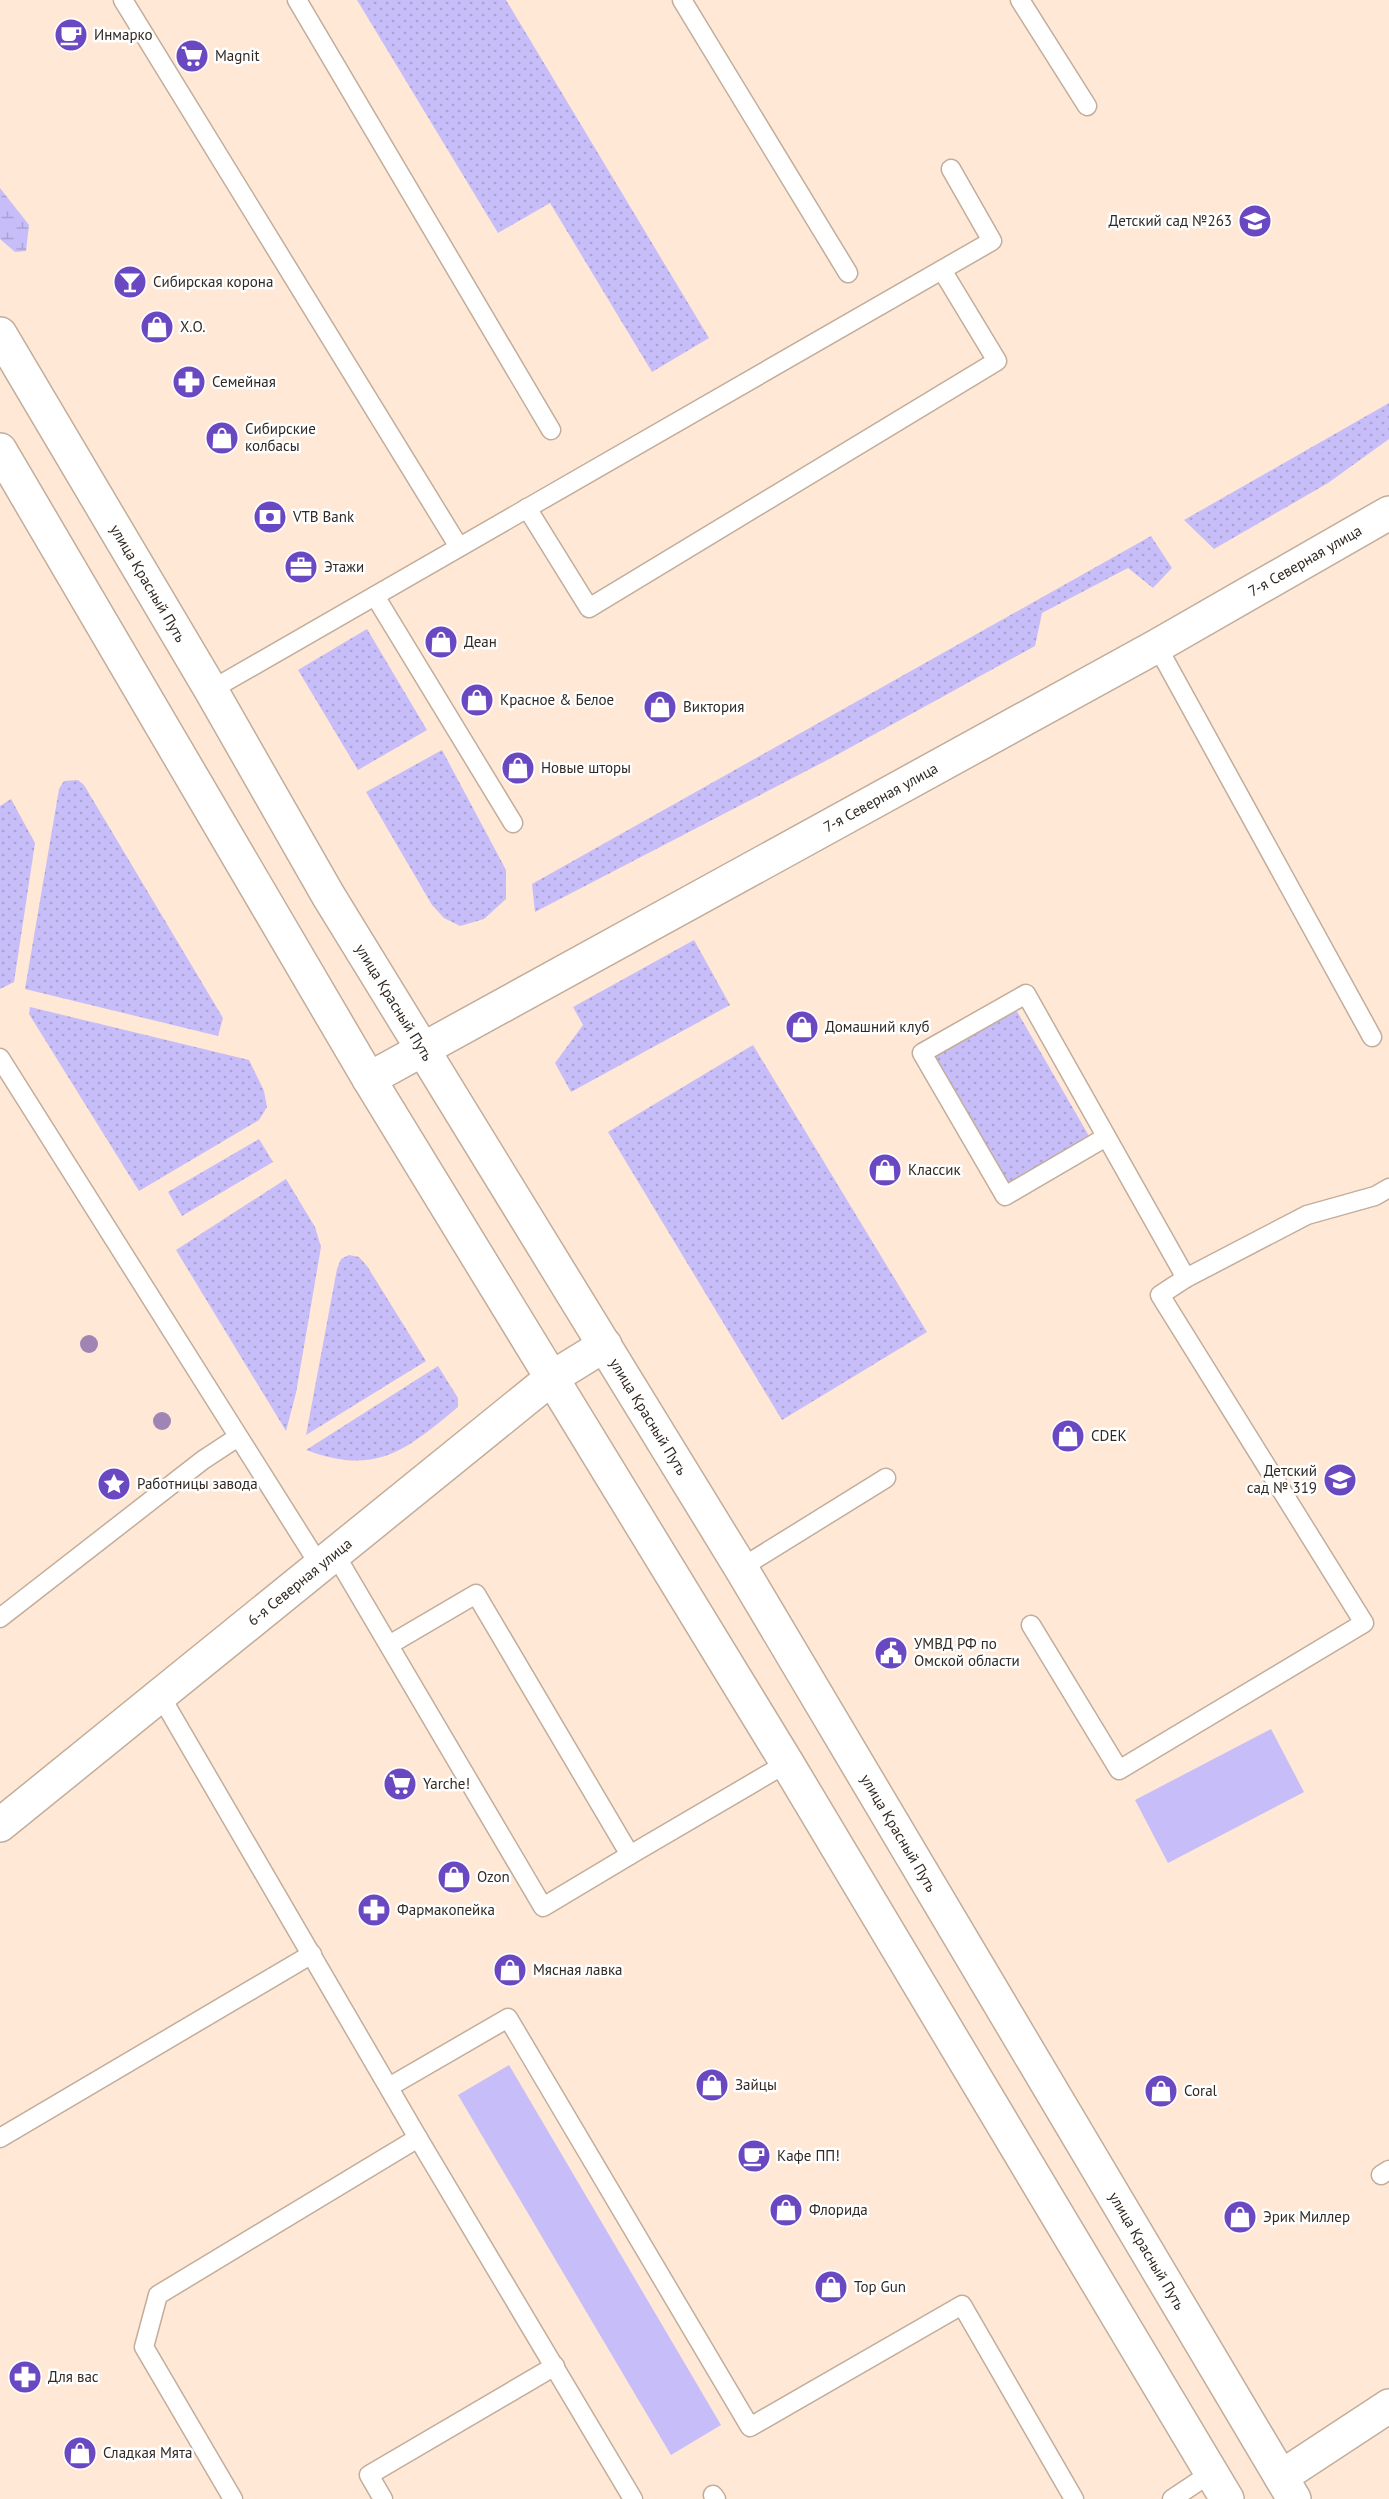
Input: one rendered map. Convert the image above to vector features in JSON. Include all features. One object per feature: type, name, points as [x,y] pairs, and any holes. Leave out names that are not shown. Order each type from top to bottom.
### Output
[{"type":"main road","name":"улица Красный Путь","points":[[0,334],[211,690],[328,895],[741,1568],[1287,2488]]},
{"type":"main road","points":[[0,450],[369,1079],[787,1763],[1219,2486]]},
{"type":"main road","name":"7-я Северная улица","points":[[369,1079],[1157,646],[1389,513]]},
{"type":"main road","name":"6-я Северная улица","points":[[0,1825],[553,1377],[605,1345]]},
{"type":"main road","points":[[1287,2488],[1389,2406]]},
{"type":"lane","points":[[123,0],[459,547]]},
{"type":"lane","points":[[297,0],[551,430]]},
{"type":"lane","points":[[682,0],[848,273]]},
{"type":"lane","points":[[1020,0],[1087,106]]},
{"type":"lane","points":[[211,690],[992,240],[951,169]]},
{"type":"lane","points":[[527,508],[589,609],[997,362],[942,270]]},
{"type":"lane","points":[[375,596],[513,823]]},
{"type":"lane","points":[[1157,646],[1372,1037]]},
{"type":"lane","points":[[1106,1137],[1005,1196],[922,1053],[1026,994],[1186,1278]]},
{"type":"lane","points":[[0,1058],[237,1437],[388,1645],[543,1906],[787,1763]]},
{"type":"lane","points":[[1031,1625],[1119,1770],[1364,1623],[1160,1295],[1186,1278],[1307,1215],[1375,1197],[1389,1188]]},
{"type":"lane","points":[[0,1618],[193,1467],[237,1437]]},
{"type":"lane","points":[[741,1568],[886,1478]]},
{"type":"lane","points":[[388,1645],[476,1594],[630,1855]]},
{"type":"lane","points":[[160,1695],[418,2138],[633,2499]]},
{"type":"lane","points":[[0,2138],[312,1954]]},
{"type":"lane","points":[[389,2087],[508,2018],[750,2427],[962,2305],[1074,2499]]},
{"type":"lane","points":[[233,2499],[144,2347],[158,2295],[418,2138]]},
{"type":"lane","points":[[383,2499],[369,2475],[555,2366]]},
{"type":"lane","points":[[1172,2499],[1219,2486]]},
{"type":"green space","points":[[357,0],[506,0],[709,338],[652,372],[550,203],[498,233]]},
{"type":"green space","points":[[0,188],[29,225],[26,251],[15,252],[0,239]]},
{"type":"green space","points":[[1389,403],[1389,439],[1328,483],[1214,549],[1184,520]]},
{"type":"green space","points":[[1151,536],[1172,568],[1153,588],[1128,568],[1042,613],[1035,646],[833,757],[535,912],[532,884]]},
{"type":"green space","points":[[367,629],[427,730],[358,770],[298,670]]},
{"type":"green space","points":[[442,750],[506,870],[506,899],[484,919],[460,926],[444,918],[432,905],[366,792]]},
{"type":"green space","points":[[78,780],[84,785],[223,1018],[218,1036],[25,989],[59,789],[64,781]]},
{"type":"green space","points":[[11,799],[35,843],[14,982],[0,989],[0,806]]},
{"type":"green space","points":[[694,940],[730,1005],[571,1092],[555,1063],[583,1025],[573,1007]]},
{"type":"green space","points":[[30,1007],[249,1060],[264,1091],[267,1107],[259,1120],[139,1191],[29,1014]]},
{"type":"green space","points":[[1015,1008],[1089,1136],[1008,1183],[934,1055]]},
{"type":"green space","points":[[753,1045],[927,1332],[782,1420],[608,1132]]},
{"type":"green space","points":[[259,1139],[273,1162],[182,1216],[168,1192]]},
{"type":"green space","points":[[286,1179],[315,1227],[321,1247],[296,1393],[286,1431],[176,1250]]},
{"type":"green space","points":[[349,1255],[359,1257],[367,1266],[426,1361],[306,1435],[337,1269],[341,1259]]},
{"type":"green space","points":[[438,1366],[458,1398],[458,1407],[405,1447],[388,1455],[352,1460],[306,1450]]},
{"type":"green space","points":[[1271,1729],[1304,1792],[1168,1863],[1135,1800]]},
{"type":"green space","points":[[509,2065],[721,2425],[671,2455],[458,2095]]},
{"type":"place","name":"Инмарко","points":[[71,35]]},
{"type":"place","name":"Magnit","points":[[192,56]]},
{"type":"place","name":"Детский сад №263","points":[[1255,221]]},
{"type":"place","name":"Сибирская корона","points":[[130,282]]},
{"type":"place","name":"X.O.","points":[[157,327]]},
{"type":"place","name":"Семейная","points":[[189,382]]},
{"type":"place","name":"Сибирские колбасы","points":[[222,438]]},
{"type":"place","name":"VTB Bank","points":[[270,517]]},
{"type":"place","name":"Этажи","points":[[301,567]]},
{"type":"place","name":"Деан","points":[[441,642]]},
{"type":"place","name":"Красное & Белое","points":[[477,700]]},
{"type":"place","name":"Виктория","points":[[660,707]]},
{"type":"place","name":"Новые шторы","points":[[518,768]]},
{"type":"place","name":"Домашний клуб","points":[[802,1027]]},
{"type":"place","name":"Классик","points":[[885,1170]]},
{"type":"place","name":"CDEK","points":[[1068,1436]]},
{"type":"place","name":"Детский сад № 319","points":[[1340,1480]]},
{"type":"place","name":"Работницы завода","points":[[114,1484]]},
{"type":"place","name":"УМВД РФ по Омской области","points":[[891,1653]]},
{"type":"place","name":"Yarche!","points":[[400,1784]]},
{"type":"place","name":"Ozon","points":[[454,1877]]},
{"type":"place","name":"Фармакопейка","points":[[374,1910]]},
{"type":"place","name":"Мясная лавка","points":[[510,1970]]},
{"type":"place","name":"Зайцы","points":[[712,2085]]},
{"type":"place","name":"Coral","points":[[1161,2091]]},
{"type":"place","name":"Кафе ПП!","points":[[754,2156]]},
{"type":"place","name":"Флорида","points":[[786,2210]]},
{"type":"place","name":"Эрик Миллер","points":[[1240,2217]]},
{"type":"place","name":"Top Gun","points":[[831,2287]]},
{"type":"place","name":"Для вас","points":[[25,2377]]},
{"type":"place","name":"Сладкая Мята","points":[[80,2453]]}]
